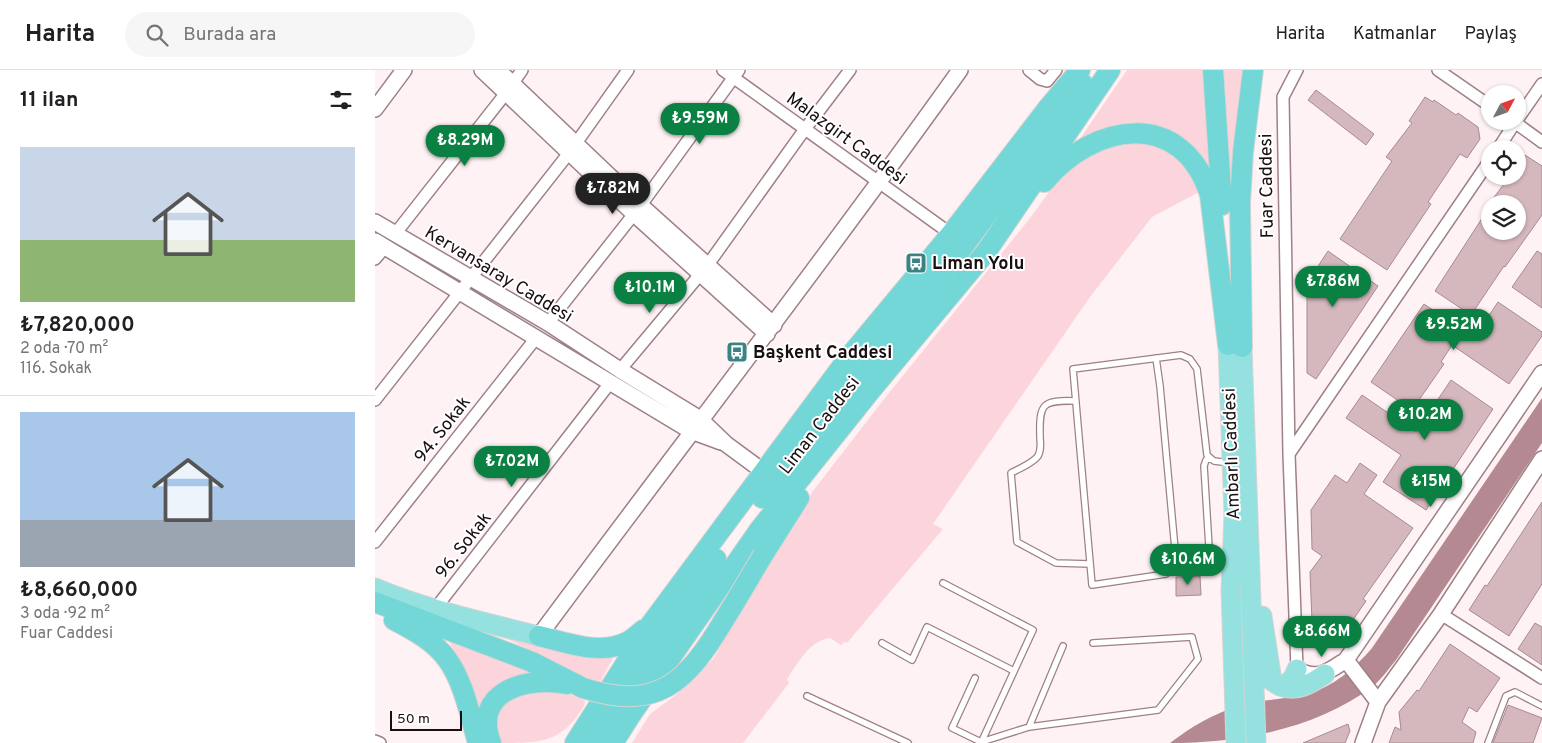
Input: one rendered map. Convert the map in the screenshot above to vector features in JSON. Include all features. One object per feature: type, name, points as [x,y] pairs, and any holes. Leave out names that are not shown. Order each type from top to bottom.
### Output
[{"type":"highway","points":[[595,741],[651,624],[849,358],[951,234],[1048,108],[1081,70]]},
{"type":"highway","name":"Liman Caddesi","points":[[595,741],[667,628],[743,520],[859,373],[960,251],[1071,103],[1092,70]]},
{"type":"highway","name":"Liman Caddesi","points":[[595,741],[632,713],[760,529],[871,390],[986,252],[1110,70]]},
{"type":"highway","points":[[1213,70],[1225,254],[1235,346]]},
{"type":"highway","points":[[1235,346],[1243,152],[1253,70]]},
{"type":"highway","points":[[986,252],[1049,176],[1073,155],[1096,141],[1117,134],[1140,132],[1157,136],[1178,148],[1195,164],[1205,180],[1210,195],[1235,346]]},
{"type":"highway","points":[[491,743],[487,733],[487,715],[494,702],[504,692],[518,685],[531,682],[564,683],[607,696],[632,697],[652,694],[684,676],[699,660],[711,642],[763,555],[871,390]]},
{"type":"highway","points":[[375,602],[532,662],[583,688]]},
{"type":"highway","points":[[375,609],[429,640],[447,658],[458,678],[478,743]]},
{"type":"highway","points":[[539,636],[589,648],[613,647],[628,642],[651,624]]},
{"type":"main road","name":"Ambarlı Caddesi","points":[[1235,346],[1231,463],[1234,514],[1231,591],[1236,743]]},
{"type":"main road","name":"Ambarlı Caddesi","points":[[1235,346],[1250,564],[1256,743]]},
{"type":"main road","points":[[1250,564],[1261,605],[1272,681],[1285,688],[1300,687],[1325,674]]},
{"type":"main road","points":[[375,588],[403,600],[435,610],[539,636]]},
{"type":"main road","points":[[1280,686],[1291,681],[1297,668]]},
{"type":"street","points":[[375,109],[405,70]]},
{"type":"street","points":[[482,70],[509,88],[638,210],[771,330]]},
{"type":"street","points":[[498,70],[509,88]]},
{"type":"street","points":[[395,234],[522,70]]},
{"type":"street","points":[[375,400],[573,148],[628,70]]},
{"type":"street","name":"Malazgirt Caddesi","points":[[723,70],[736,74],[805,129],[951,234]]},
{"type":"street","points":[[620,370],[703,270],[850,70]]},
{"type":"street","points":[[539,636],[695,425],[771,330],[960,70]]},
{"type":"street","points":[[1029,70],[1040,79],[1047,81],[1056,70]]},
{"type":"street","name":"Fuar Caddesi","points":[[1297,70],[1283,97],[1289,454],[1297,668]]},
{"type":"street","points":[[1437,70],[1481,100]]},
{"type":"street","points":[[548,323],[638,210],[736,74]]},
{"type":"street","points":[[1526,106],[1542,84]]},
{"type":"street","points":[[1526,130],[1542,142]]},
{"type":"street","points":[[1289,454],[1481,173]]},
{"type":"street","name":"Kervansaray Caddesi","points":[[375,222],[548,323],[620,370],[695,425],[726,444],[764,472]]},
{"type":"street","points":[[375,259],[380,244]]},
{"type":"street","name":"Kervansaray Caddesi","points":[[380,244],[610,383],[695,425]]},
{"type":"street","name":"94. Sokak","points":[[375,542],[536,338]]},
{"type":"street","points":[[1297,668],[1308,674],[1325,674],[1348,662],[1542,373]]},
{"type":"street","name":"96. Sokak","points":[[435,610],[610,383]]},
{"type":"street","points":[[1363,743],[1375,697],[1441,614],[1542,459]]},
{"type":"street","points":[[1441,614],[1542,678]]},
{"type":"street","points":[[1348,662],[1375,697]]},
{"type":"street","points":[[375,741],[380,743]]},
{"type":"lane","points":[[1156,358],[1176,560],[1166,574],[1092,585],[1073,369],[1156,358],[1181,355],[1190,359],[1195,365],[1207,455],[1217,463],[1231,463]]},
{"type":"lane","points":[[1075,401],[1054,401],[1046,405],[1040,415],[1041,447],[1038,455],[1033,461],[1011,473],[1017,542],[1056,563],[1090,564]]},
{"type":"lane","points":[[1176,560],[1199,557],[1209,547],[1204,466],[1206,460],[1210,458]]},
{"type":"lane","points":[[943,584],[1033,630],[981,743]]},
{"type":"lane","points":[[882,643],[912,660],[927,627],[1014,670]]},
{"type":"lane","points":[[975,678],[952,728],[981,743],[1029,727],[1158,710],[1198,659],[1192,637],[1093,643]]},
{"type":"lane","points":[[1029,727],[1063,646]]},
{"type":"lane","points":[[1488,743],[1506,696],[1515,692],[1542,706]]},
{"type":"lane","points":[[807,696],[908,743]]},
{"type":"shaded area","points":[[1127,70],[1207,70],[1211,179],[1197,156],[1114,126],[1091,134],[1075,146]]},
{"type":"shaded area","points":[[1220,70],[1244,70],[1231,259]]},
{"type":"shaded area","points":[[1112,139],[1154,141],[1193,170],[1201,191],[1152,217],[1090,297],[933,524],[943,529],[847,643],[844,642],[841,645],[830,638],[816,643],[805,653],[787,679],[789,683],[743,743],[632,743],[650,714],[677,694],[713,659],[813,491],[881,403],[1030,218],[1066,169]]},
{"type":"shaded area","points":[[1542,398],[1542,443],[1396,660],[1373,686],[1351,701],[1327,713],[1276,731],[1223,740],[1170,743],[1202,722],[1229,709],[1317,691],[1335,682],[1358,663],[1372,648]]},
{"type":"shaded area","points":[[491,631],[614,656],[599,684]]},
{"type":"shaded area","points":[[448,640],[547,675],[523,675],[503,682],[488,696],[478,718],[461,663]]},
{"type":"shaded area","points":[[561,690],[585,701],[584,707],[570,724],[554,736],[536,742],[502,743],[497,735],[495,726],[497,706],[508,694]]},
{"type":"building","points":[[1316,90],[1374,134],[1366,145],[1308,100]]},
{"type":"building","points":[[1425,97],[1433,102],[1434,100],[1456,115],[1458,113],[1478,127],[1480,139],[1467,158],[1460,154],[1428,202],[1431,204],[1387,270],[1340,239],[1392,161],[1386,157],[1412,123],[1409,121]]},
{"type":"building","points":[[1526,156],[1542,166],[1542,215],[1526,237],[1526,195],[1496,195],[1503,185],[1526,185]]},
{"type":"building","points":[[1481,220],[1481,240],[1524,240],[1471,315],[1435,291]]},
{"type":"building","points":[[1328,251],[1378,286],[1316,379],[1307,373],[1307,283]]},
{"type":"building","points":[[1537,251],[1542,254],[1542,308],[1512,287]]},
{"type":"building","points":[[1498,302],[1542,332],[1542,336],[1509,384],[1452,345],[1441,362],[1444,364],[1412,410],[1371,382],[1424,304],[1474,338]]},
{"type":"building","points":[[1451,380],[1493,409],[1426,510],[1383,482],[1401,455],[1346,418],[1362,395],[1416,432]]},
{"type":"building","points":[[1360,463],[1377,475],[1364,494],[1413,528],[1363,599],[1366,601],[1337,643],[1320,651],[1313,646],[1310,572],[1322,556],[1312,549],[1311,510],[1335,475],[1347,483]]},
{"type":"building","points":[[1542,502],[1542,584],[1509,636],[1469,610]]},
{"type":"building","points":[[1200,576],[1201,595],[1176,596],[1176,577]]},
{"type":"building","points":[[1535,623],[1542,627],[1542,665],[1518,649]]},
{"type":"building","points":[[1450,644],[1500,678],[1477,712],[1469,707],[1462,722],[1476,732],[1473,743],[1389,743],[1395,727],[1401,730],[1399,712],[1417,690],[1419,691]]},
{"type":"building","points":[[1508,705],[1542,718],[1533,743],[1493,743]]},
{"type":"building","points":[[1348,724],[1350,731],[1345,743],[1303,743]]},
{"type":"place","name":"Liman Yolu","points":[[916,263]]},
{"type":"place","name":"Başkent Caddesi","points":[[737,352]]}]
